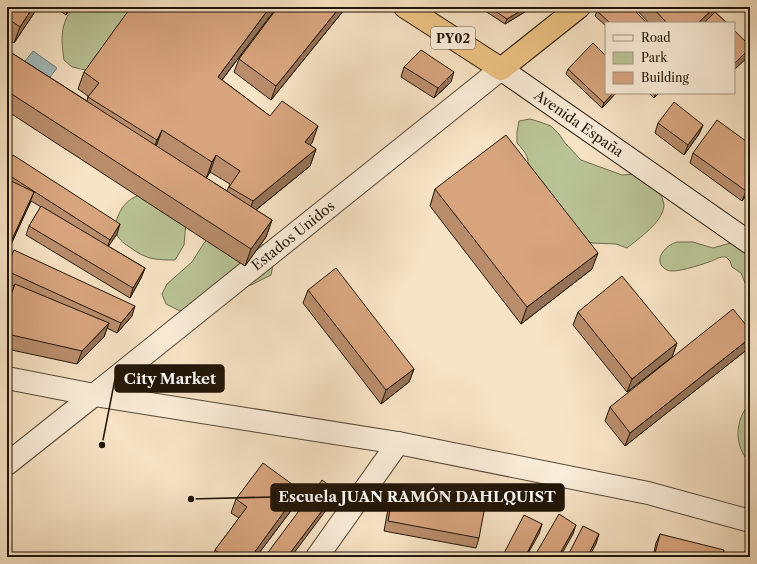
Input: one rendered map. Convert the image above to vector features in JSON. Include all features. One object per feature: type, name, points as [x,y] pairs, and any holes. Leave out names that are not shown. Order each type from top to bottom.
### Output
[{"type":"highway","name":"Avenida España","points":[[405,7],[500,69]]},
{"type":"highway","name":"Estados Unidos","points":[[500,69],[579,7]]},
{"type":"street","name":"Avenida España","points":[[500,69],[750,243]]},
{"type":"street","name":"Estados Unidos","points":[[7,464],[500,69]]},
{"type":"street","points":[[7,378],[94,395],[398,443],[648,493],[750,521]]},
{"type":"street","points":[[317,557],[398,443]]},
{"type":"green space","points":[[73,7],[166,7],[95,72],[72,67],[64,60],[62,32]]},
{"type":"green space","points":[[530,119],[551,126],[581,160],[622,175],[634,174],[661,194],[664,206],[655,224],[627,248],[616,244],[592,243],[571,235],[527,172],[527,156],[517,143],[517,132],[519,121]]},
{"type":"green space","points":[[142,194],[186,223],[184,245],[175,260],[150,258],[138,253],[122,242],[117,235],[115,227],[122,208],[134,197]]},
{"type":"green space","points":[[213,234],[254,238],[263,245],[273,265],[271,275],[251,285],[240,287],[186,314],[166,304],[162,294],[167,284],[192,262],[204,243]]},
{"type":"green space","points":[[677,242],[693,242],[713,248],[734,242],[750,249],[750,295],[741,273],[732,267],[730,261],[726,257],[675,271],[670,271],[662,267],[660,258],[664,250]]},
{"type":"green space","points":[[750,403],[750,463],[741,449],[738,433],[741,417]]},
{"type":"water","points":[[33,51],[57,68],[46,82],[22,65]]},
{"type":"building","points":[[7,7],[33,7],[20,27],[7,18]]},
{"type":"building","points":[[131,7],[270,7],[218,77],[270,116],[282,101],[318,126],[305,142],[316,149],[253,201],[229,187],[240,171],[216,155],[212,162],[162,130],[157,140],[88,97],[99,83],[84,72]]},
{"type":"building","points":[[278,7],[340,7],[276,86],[239,59]]},
{"type":"building","points":[[489,7],[527,7],[507,19]]},
{"type":"building","points":[[601,7],[631,7],[646,22],[609,22],[597,11]]},
{"type":"building","points":[[652,7],[715,7],[699,22],[666,22]]},
{"type":"building","points":[[715,12],[726,22],[705,22]]},
{"type":"building","points":[[735,31],[750,46],[750,48],[735,63]]},
{"type":"building","points":[[593,43],[605,55],[605,94],[612,94],[604,103],[568,69]]},
{"type":"building","points":[[7,50],[272,220],[251,249],[7,91]]},
{"type":"building","points":[[421,50],[454,72],[438,88],[404,67]]},
{"type":"building","points":[[674,102],[703,125],[688,145],[658,123]]},
{"type":"building","points":[[717,120],[750,144],[750,186],[746,191],[693,153]]},
{"type":"building","points":[[506,135],[598,253],[527,307],[435,189]]},
{"type":"building","points":[[13,155],[120,224],[110,240],[7,174],[7,165]]},
{"type":"building","points":[[7,179],[34,192],[7,250]]},
{"type":"building","points":[[41,206],[145,268],[133,288],[29,226]]},
{"type":"building","points":[[14,250],[135,306],[121,323],[7,271],[7,266]]},
{"type":"building","points":[[336,268],[414,369],[386,390],[308,290]]},
{"type":"building","points":[[622,276],[677,343],[632,379],[578,312]]},
{"type":"building","points":[[15,284],[109,323],[82,351],[7,334],[7,306]]},
{"type":"building","points":[[733,309],[750,330],[750,338],[630,433],[610,407]]},
{"type":"building","points":[[263,463],[300,490],[251,557],[224,557],[215,550],[247,507],[236,499]]},
{"type":"building","points":[[322,480],[337,491],[287,557],[268,557],[266,555]]},
{"type":"building","points":[[394,489],[485,506],[479,538],[388,521]]},
{"type":"building","points":[[559,514],[576,525],[558,557],[534,557]]},
{"type":"building","points":[[524,515],[542,524],[525,557],[502,557]]},
{"type":"building","points":[[583,526],[599,534],[587,557],[567,557]]},
{"type":"building","points":[[660,534],[724,550],[723,557],[654,557]]},
{"type":"place","name":"City Market","points":[[102,445]]},
{"type":"place","name":"Escuela JUAN RAMÓN DAHLQUIST","points":[[191,499]]}]
